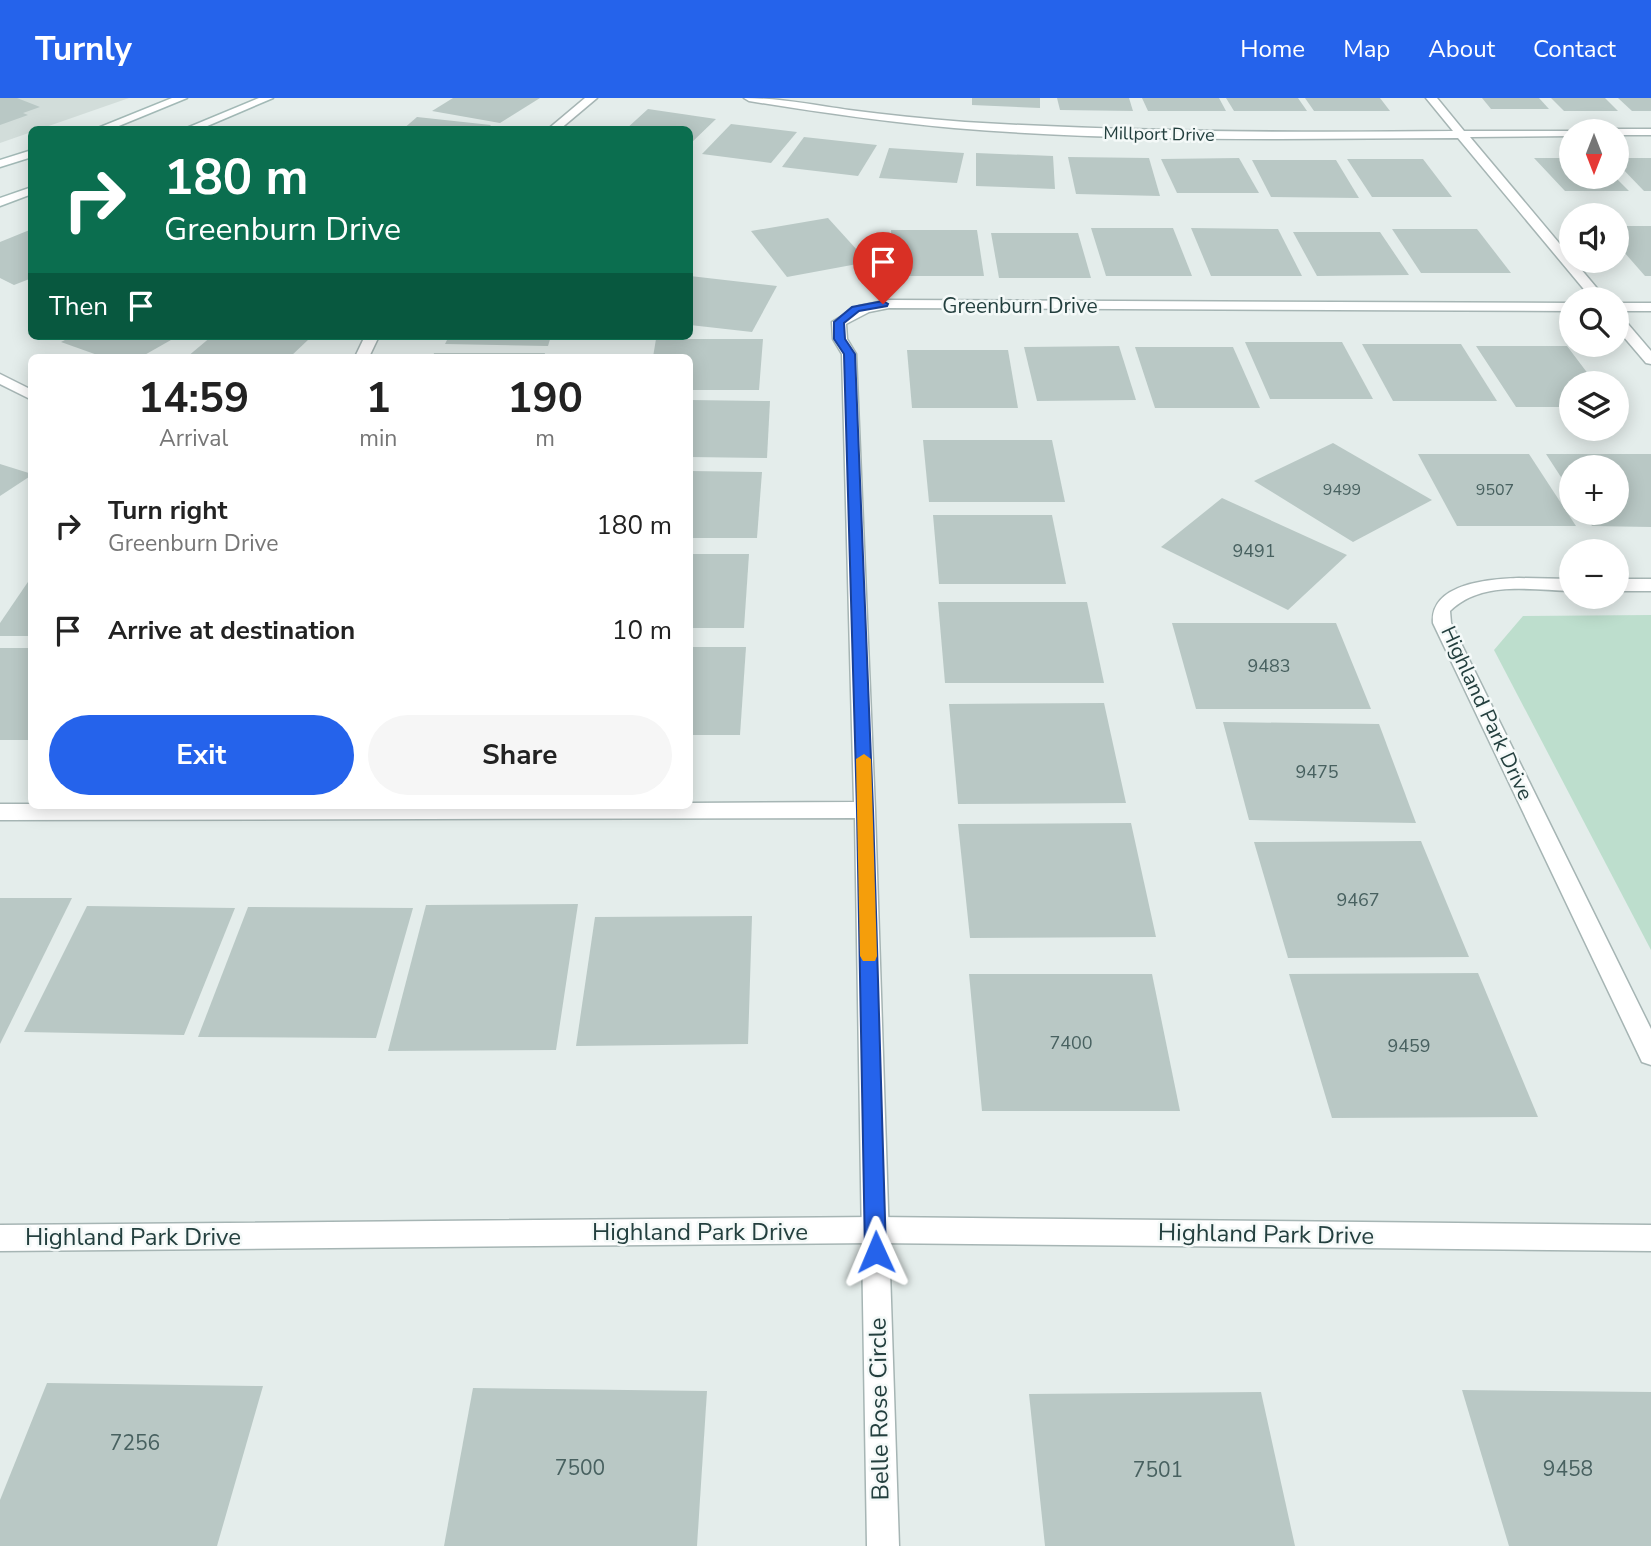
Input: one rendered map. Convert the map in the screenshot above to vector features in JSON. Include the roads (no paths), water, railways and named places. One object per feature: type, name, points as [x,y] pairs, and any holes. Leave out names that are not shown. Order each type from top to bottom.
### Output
[{"type":"street","points":[[108,126],[182,98]]},
{"type":"street","points":[[197,126],[268,98]]},
{"type":"street","points":[[557,126],[592,98]]},
{"type":"street","name":"Millport Drive","points":[[749,98],[906,120],[1046,131],[1200,135],[1559,133]]},
{"type":"street","points":[[1431,98],[1589,287]]},
{"type":"street","points":[[1629,132],[1651,132]]},
{"type":"street","points":[[0,164],[28,154]]},
{"type":"street","points":[[0,202],[28,192]]},
{"type":"street","name":"Greenburn Drive","points":[[875,1230],[865,810],[849,354],[840,339],[839,322],[856,309],[883,304],[1559,307]]},
{"type":"street","points":[[1629,307],[1651,307]]},
{"type":"street","points":[[1629,334],[1651,359]]},
{"type":"street","points":[[0,378],[28,395]]},
{"type":"street","name":"Highland Park Drive","points":[[1559,585],[1476,586],[1450,598],[1441,610],[1442,623],[1651,1054]]},
{"type":"street","points":[[1629,585],[1651,585]]},
{"type":"street","points":[[0,812],[150,809],[865,810]]},
{"type":"street","name":"Highland Park Drive","points":[[0,1238],[875,1230],[1651,1238]]},
{"type":"street","name":"Belle Rose Circle","points":[[875,1230],[883,1546]]}]
